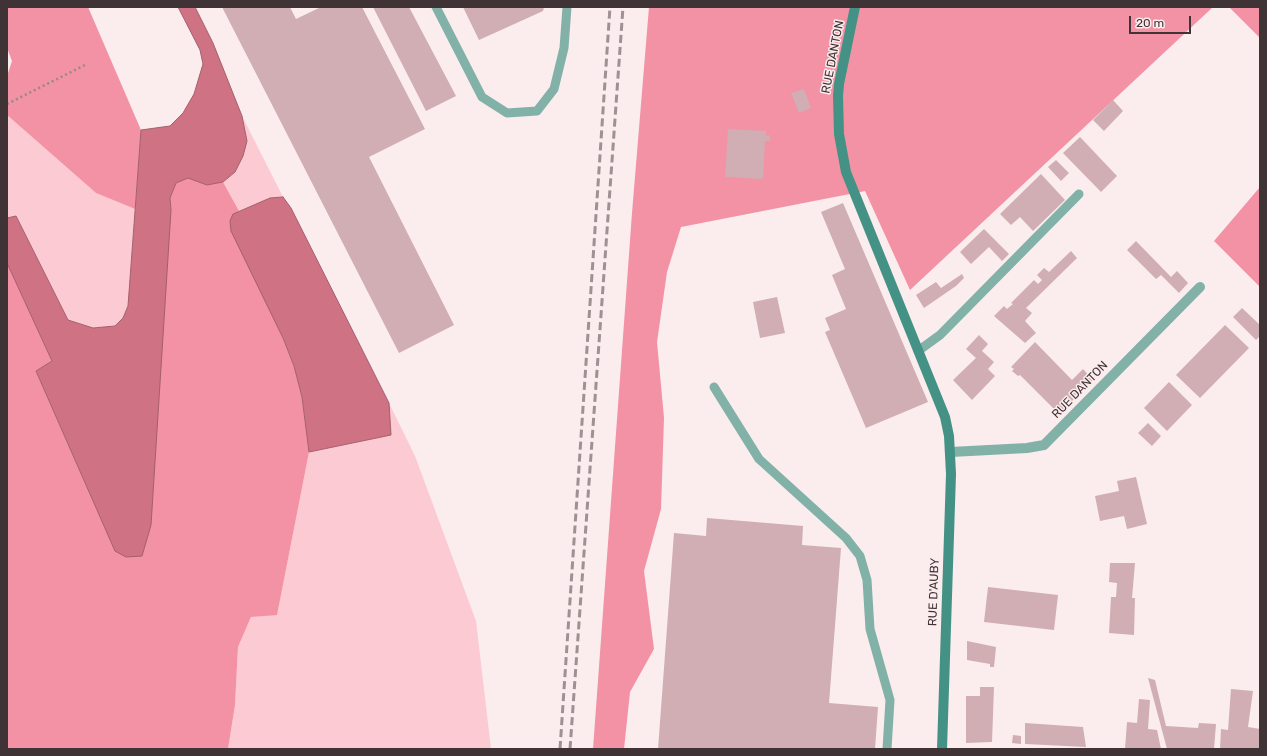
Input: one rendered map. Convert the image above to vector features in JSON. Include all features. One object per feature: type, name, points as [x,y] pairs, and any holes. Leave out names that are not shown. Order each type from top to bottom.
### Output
[{"type":"street","name":"RUE DANTON","points":[[855,7],[839,84],[839,134],[849,182],[918,351]]},
{"type":"street","name":"RUE DANTON","points":[[951,452],[1027,448],[1044,445],[1200,287]]},
{"type":"street","name":"RUE D'AUBY","points":[[918,351],[945,417],[951,452],[942,749]]},
{"type":"lane","points":[[436,7],[482,97],[507,113],[537,111],[554,89],[564,48],[567,7]]},
{"type":"lane","points":[[918,351],[940,335],[1079,194]]},
{"type":"lane","points":[[714,387],[759,459],[846,538],[860,556],[867,580],[870,629],[890,700],[887,749]]},
{"type":"path","points":[[7,104],[85,65]]},
{"type":"shaded area","points":[[7,7],[88,7],[141,130],[135,209],[96,193],[7,115],[7,76],[12,61],[7,48]]},
{"type":"shaded area","points":[[178,7],[195,7],[213,43],[242,116],[247,141],[243,156],[235,172],[223,182],[207,185],[188,178],[176,183],[170,198],[171,210],[151,525],[142,556],[126,557],[115,551],[36,371],[52,361],[7,263],[7,218],[16,216],[68,320],[93,328],[115,326],[123,318],[128,306],[141,130],[170,126],[183,113],[194,94],[203,64],[200,50]]},
{"type":"shaded area","points":[[649,7],[1213,7],[910,290],[865,191],[681,227],[667,272],[657,342],[664,418],[661,509],[644,571],[654,649],[630,692],[624,749],[593,749],[632,213]]},
{"type":"shaded area","points":[[1229,7],[1260,7],[1260,38]]},
{"type":"shaded area","points":[[7,115],[96,193],[135,209],[128,306],[123,318],[115,326],[93,328],[68,320],[16,216],[7,218]]},
{"type":"shaded area","points":[[242,116],[283,197],[270,198],[239,211],[223,182],[235,172],[247,141]]},
{"type":"shaded area","points":[[188,177],[207,185],[223,182],[239,211],[233,214],[294,366],[302,397],[309,452],[277,615],[251,617],[238,647],[235,705],[228,749],[7,749],[7,263],[52,361],[36,371],[105,528],[171,210],[170,198],[176,183]]},
{"type":"shaded area","points":[[1260,187],[1260,287],[1214,241]]},
{"type":"shaded area","points":[[283,197],[291,208],[389,403],[391,435],[309,452],[302,397],[294,366],[283,338],[231,231],[230,221],[233,214],[270,198]]},
{"type":"shaded area","points":[[389,403],[415,456],[476,621],[491,749],[228,749],[235,705],[238,647],[251,617],[277,614],[309,452],[391,435]]},
{"type":"building","points":[[222,7],[290,7],[296,19],[321,7],[362,7],[425,129],[369,157],[454,325],[399,353]]},
{"type":"building","points":[[373,7],[409,7],[456,96],[426,111]]},
{"type":"building","points":[[463,7],[544,7],[543,11],[479,40]]},
{"type":"building","points":[[804,89],[811,108],[799,113],[791,93]]},
{"type":"building","points":[[1113,100],[1123,111],[1104,131],[1093,120]]},
{"type":"building","points":[[728,129],[766,131],[766,136],[770,135],[770,141],[765,141],[763,179],[725,177]]},
{"type":"building","points":[[1080,137],[1117,176],[1101,192],[1063,153]]},
{"type":"building","points":[[1056,160],[1069,173],[1061,181],[1048,167]]},
{"type":"building","points":[[1041,174],[1065,200],[1033,231],[1020,217],[1011,225],[1000,214]]},
{"type":"building","points":[[843,203],[928,402],[866,428],[825,332],[830,330],[825,318],[846,309],[832,275],[845,269],[821,212]]},
{"type":"building","points":[[984,229],[1009,254],[1002,261],[989,247],[971,264],[960,252]]},
{"type":"building","points":[[1136,241],[1171,277],[1177,271],[1188,283],[1179,293],[1161,275],[1156,279],[1127,250]]},
{"type":"building","points":[[1071,251],[1077,258],[1026,308],[1032,313],[1025,321],[1036,333],[1025,343],[994,316],[1004,306],[1007,309],[1013,304],[1011,303],[1034,280],[1038,284],[1042,280],[1037,275],[1044,268],[1049,272]]},
{"type":"building","points":[[962,274],[964,278],[956,286],[924,308],[916,295],[936,282],[941,288]]},
{"type":"building","points":[[777,297],[785,333],[760,338],[753,302]]},
{"type":"building","points":[[1242,308],[1260,325],[1260,336],[1256,340],[1233,317]]},
{"type":"building","points":[[1225,325],[1249,348],[1200,398],[1176,375]]},
{"type":"building","points":[[979,335],[988,344],[982,351],[994,362],[988,369],[995,376],[972,400],[953,380],[976,358],[966,349]]},
{"type":"building","points":[[1035,342],[1072,380],[1083,369],[1093,380],[1059,414],[1020,375],[1018,376],[1012,371],[1014,369],[1011,367]]},
{"type":"building","points":[[1169,382],[1192,405],[1167,431],[1144,408]]},
{"type":"building","points":[[1148,423],[1161,436],[1152,446],[1138,433]]},
{"type":"building","points":[[1136,477],[1147,524],[1127,529],[1124,516],[1100,521],[1095,496],[1119,491],[1117,481]]},
{"type":"building","points":[[707,518],[803,526],[802,545],[841,548],[829,703],[878,707],[875,749],[658,749],[674,533],[706,536]]},
{"type":"building","points":[[1110,563],[1135,563],[1132,598],[1135,598],[1134,635],[1109,633],[1111,597],[1116,597],[1117,583],[1109,582]]},
{"type":"building","points":[[988,587],[1058,595],[1054,630],[984,622]]},
{"type":"building","points":[[967,641],[996,647],[994,667],[990,667],[990,664],[967,660]]},
{"type":"building","points":[[1148,678],[1155,680],[1166,726],[1198,728],[1199,723],[1216,724],[1214,749],[1167,749]]},
{"type":"building","points":[[980,687],[994,687],[992,742],[966,743],[966,696],[980,696]]},
{"type":"building","points":[[1231,689],[1253,691],[1248,727],[1260,729],[1260,749],[1220,749],[1221,729],[1228,730]]},
{"type":"building","points":[[1139,699],[1150,700],[1148,729],[1157,730],[1161,749],[1125,749],[1127,722],[1137,723]]},
{"type":"building","points":[[1025,723],[1083,727],[1086,747],[1025,744]]},
{"type":"building","points":[[1013,735],[1021,736],[1021,744],[1012,743]]},
{"type":"railway","points":[[560,749],[610,7]]},
{"type":"railway","points":[[570,749],[623,7]]}]
